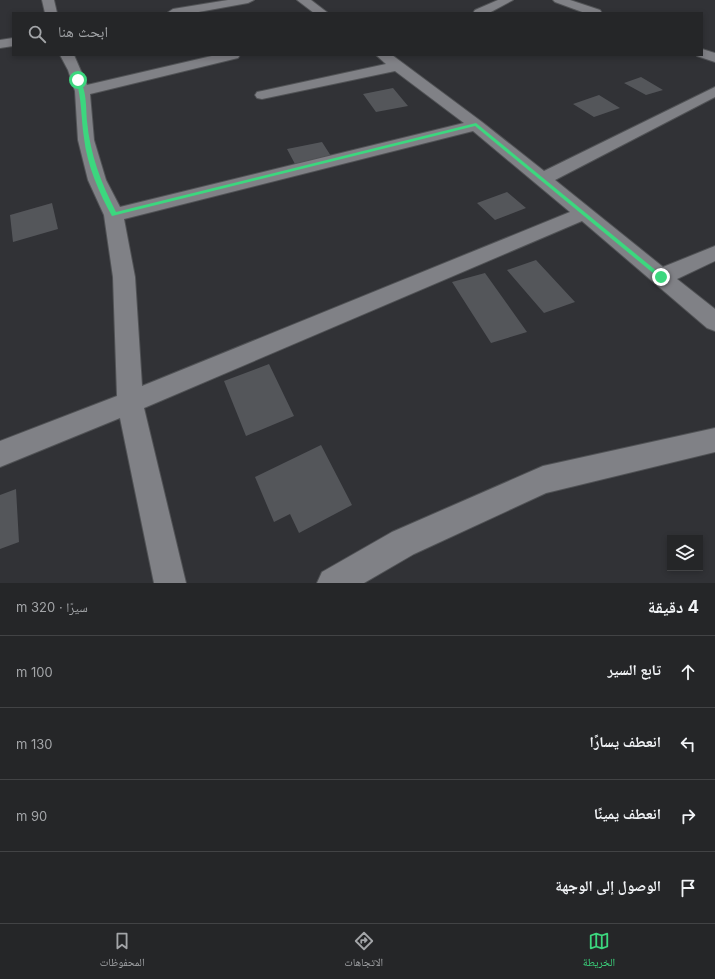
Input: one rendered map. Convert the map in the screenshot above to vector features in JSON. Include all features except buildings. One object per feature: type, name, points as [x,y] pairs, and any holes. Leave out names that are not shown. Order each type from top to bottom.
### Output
[{"type":"street","points":[[48,0],[51,12]]},
{"type":"street","points":[[179,12],[248,0]]},
{"type":"street","points":[[303,0],[321,12]]},
{"type":"street","points":[[481,12],[507,0]]},
{"type":"street","points":[[559,0],[593,12]]},
{"type":"street","points":[[0,44],[12,42]]},
{"type":"street","points":[[703,53],[715,58]]},
{"type":"street","points":[[68,56],[75,70],[82,91],[86,140],[97,180],[114,215],[126,290],[130,402],[166,581]]},
{"type":"street","points":[[82,91],[229,56]]},
{"type":"street","points":[[262,94],[390,60],[543,178],[715,322]]},
{"type":"street","points":[[543,178],[711,98]]},
{"type":"street","points":[[114,215],[476,125]]},
{"type":"street","points":[[0,454],[130,402],[584,213]]},
{"type":"street","points":[[661,277],[715,253]]},
{"type":"street","points":[[333,583],[403,543],[543,480],[649,454],[715,440]]},
{"type":"route","points":[[78,80],[82,91],[86,140],[97,180],[114,215],[476,125],[543,178],[661,277]]}]
